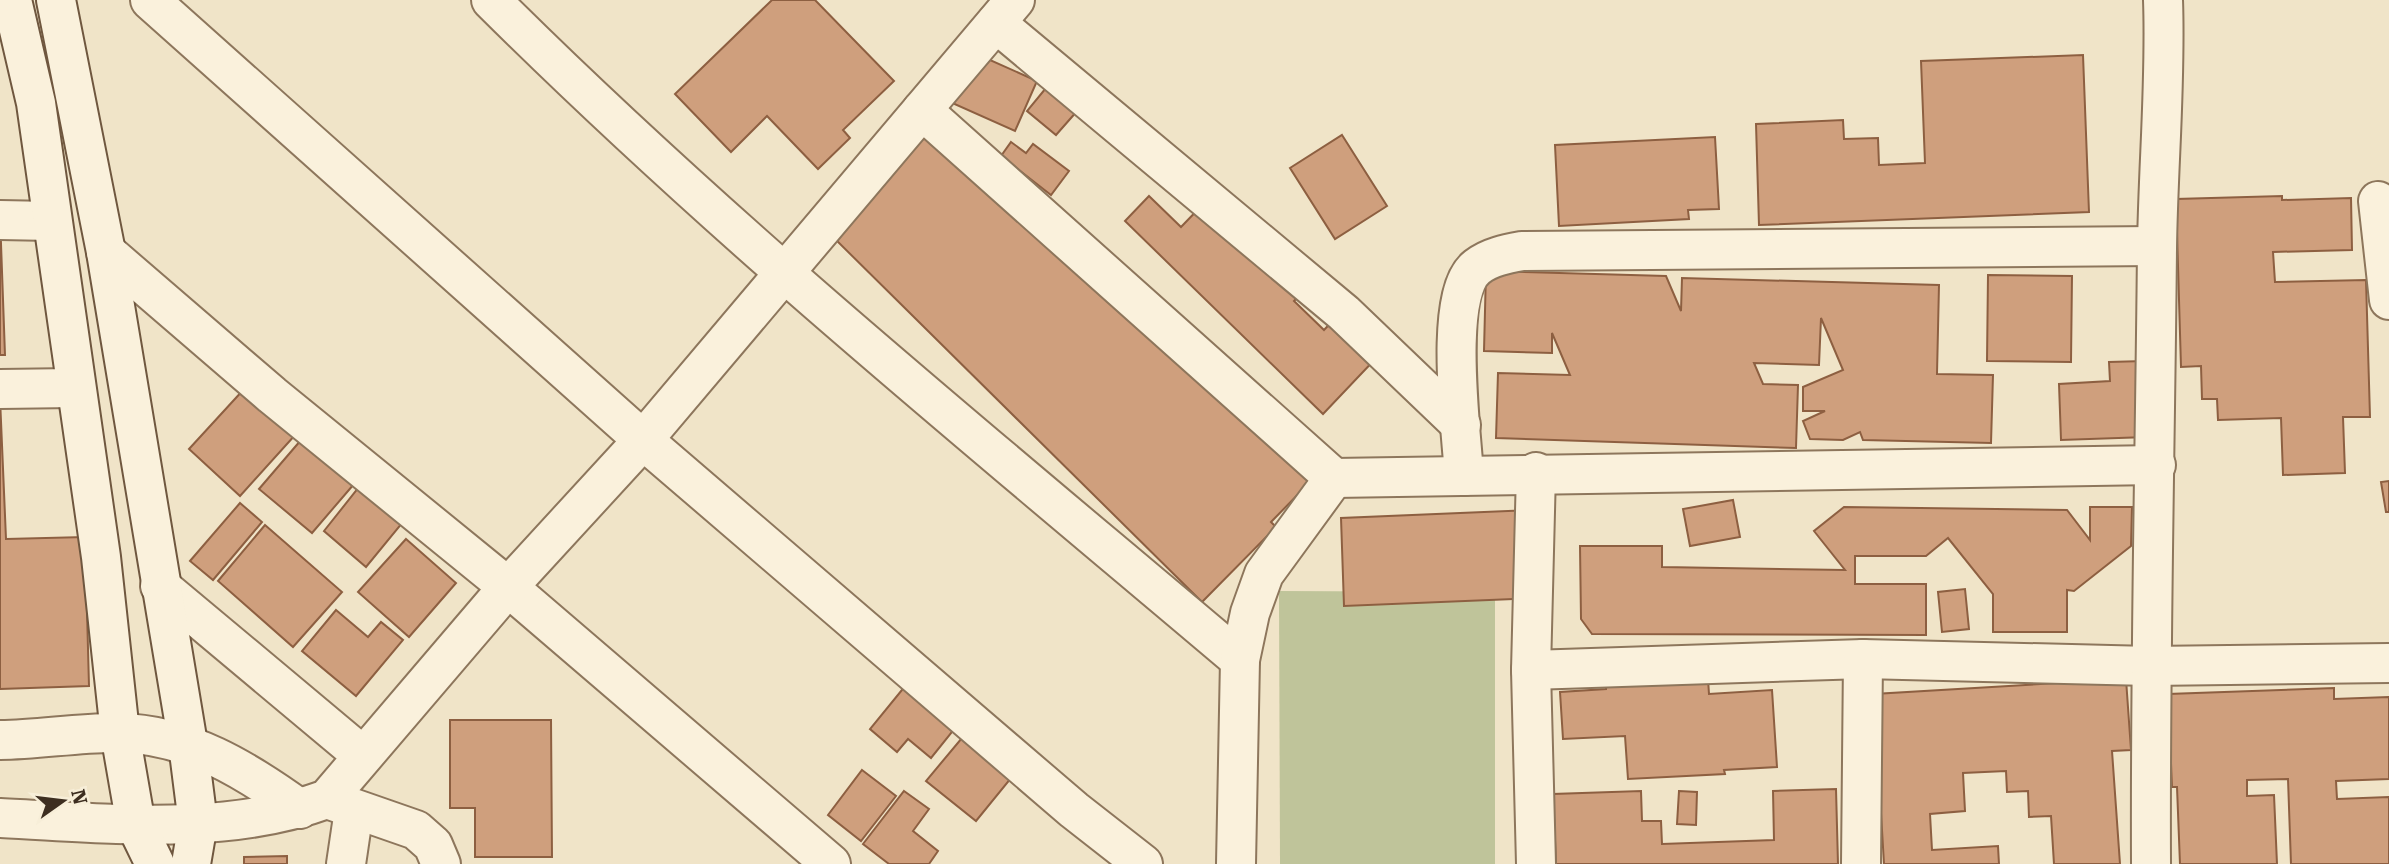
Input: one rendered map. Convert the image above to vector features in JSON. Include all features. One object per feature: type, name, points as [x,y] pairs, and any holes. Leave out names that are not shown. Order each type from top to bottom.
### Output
[{"type":"street","points":[[56,0],[106,252],[188,744],[198,823],[191,864]]},
{"type":"street","points":[[150,0],[643,440],[1064,801],[1143,864]]},
{"type":"street","points":[[491,0],[556,65],[784,274],[1240,660]]},
{"type":"street","points":[[2151,864],[2150,666],[2156,466],[2157,246],[2165,47],[2163,0]]},
{"type":"street","points":[[0,818],[136,825],[198,823],[327,806],[362,755],[508,587],[643,440],[1005,11],[1334,304],[1461,425]]},
{"type":"street","points":[[9,14],[36,103],[74,388],[101,557],[120,733],[136,825],[155,864]]},
{"type":"street","points":[[922,110],[1334,478],[1536,472],[2156,466]]},
{"type":"street","points":[[2378,201],[2389,300]]},
{"type":"street","points":[[0,220],[51,221]]},
{"type":"street","points":[[1464,476],[1456,330],[1461,293],[1475,268],[1497,257],[1522,251],[2157,246]]},
{"type":"street","points":[[106,252],[272,395],[508,587],[831,864]]},
{"type":"street","points":[[0,389],[74,388]]},
{"type":"street","points":[[1536,472],[1531,670],[1536,864]]},
{"type":"street","points":[[1236,864],[1240,660],[1250,613],[1264,574],[1334,478]]},
{"type":"street","points":[[160,586],[362,755]]},
{"type":"street","points":[[1531,670],[1863,659],[2150,666],[2389,663]]},
{"type":"street","points":[[1861,864],[1863,659]]},
{"type":"street","points":[[0,740],[120,733],[188,744],[327,806],[416,830],[433,845],[441,864]]},
{"type":"street","points":[[327,806],[346,864]]},
{"type":"green space","points":[[1279,591],[1495,592],[1495,864],[1280,864]]},
{"type":"building","points":[[772,0],[815,0],[894,81],[843,130],[850,138],[818,169],[767,116],[731,152],[675,94]]},
{"type":"building","points":[[972,52],[1037,81],[1015,131],[950,102]]},
{"type":"building","points":[[2083,55],[2089,212],[1759,225],[1756,124],[1843,120],[1844,139],[1878,138],[1879,165],[1925,163],[1921,61]]},
{"type":"building","points":[[1055,77],[1085,102],[1056,135],[1027,111]]},
{"type":"building","points":[[943,110],[1314,478],[1271,522],[1276,527],[1202,602],[829,233]]},
{"type":"building","points":[[1342,135],[1387,206],[1335,239],[1290,168]]},
{"type":"building","points":[[1715,137],[1719,209],[1688,210],[1689,219],[1559,226],[1555,145]]},
{"type":"building","points":[[1011,142],[1026,153],[1033,144],[1069,171],[1051,195],[1001,156]]},
{"type":"building","points":[[1149,196],[1181,227],[1209,198],[1304,291],[1294,301],[1324,330],[1339,314],[1380,354],[1323,414],[1125,221]]},
{"type":"building","points":[[2282,196],[2282,200],[2351,198],[2352,250],[2273,252],[2275,282],[2366,280],[2370,417],[2343,417],[2345,473],[2283,475],[2281,418],[2218,420],[2217,399],[2202,399],[2201,366],[2181,367],[2176,199]]},
{"type":"building","points":[[0,216],[5,355],[0,355]]},
{"type":"building","points":[[1486,271],[1666,276],[1681,311],[1682,278],[1939,285],[1937,374],[1993,375],[1991,443],[1863,440],[1860,432],[1843,440],[1810,439],[1803,421],[1825,411],[1803,411],[1803,387],[1843,370],[1821,318],[1819,365],[1754,363],[1763,384],[1798,385],[1796,448],[1496,438],[1498,373],[1570,375],[1552,333],[1552,353],[1484,351]]},
{"type":"building","points":[[1988,275],[2072,276],[2071,362],[1987,361]]},
{"type":"building","points":[[2144,361],[2147,437],[2061,440],[2059,384],[2110,381],[2109,362]]},
{"type":"building","points":[[245,388],[296,434],[240,496],[189,449]]},
{"type":"building","points":[[0,398],[6,539],[85,537],[89,686],[0,689]]},
{"type":"building","points":[[301,440],[354,484],[312,533],[259,489]]},
{"type":"building","points":[[2389,481],[2389,512],[2386,512],[2381,482]]},
{"type":"building","points":[[359,487],[403,522],[366,567],[324,531]]},
{"type":"building","points":[[1733,500],[1740,537],[1690,546],[1683,509]]},
{"type":"building","points":[[240,503],[262,522],[213,580],[190,561]]},
{"type":"building","points":[[1844,507],[2067,510],[2090,540],[2090,507],[2132,507],[2131,546],[2074,591],[2067,590],[2067,632],[1993,632],[1993,594],[1948,538],[1926,556],[1855,556],[1855,584],[1926,584],[1926,635],[1592,634],[1581,619],[1580,546],[1662,546],[1662,567],[1845,570],[1814,531]]},
{"type":"building","points":[[1532,510],[1535,598],[1344,606],[1341,518]]},
{"type":"building","points":[[265,525],[342,592],[293,647],[218,581]]},
{"type":"building","points":[[406,539],[456,583],[409,637],[358,592]]},
{"type":"building","points":[[1965,589],[1969,629],[1942,632],[1938,592]]},
{"type":"building","points":[[336,610],[368,637],[381,622],[403,640],[356,696],[302,651]]},
{"type":"building","points":[[1708,679],[1709,694],[1772,690],[1777,767],[1724,770],[1725,774],[1628,779],[1625,736],[1563,739],[1560,692],[1606,689],[1606,684]]},
{"type":"building","points":[[2126,679],[2131,750],[2112,751],[2120,864],[2054,864],[2051,816],[2029,817],[2028,791],[2007,792],[2006,771],[1963,773],[1965,811],[1930,814],[1932,850],[1998,846],[1999,864],[1884,864],[1874,694]]},
{"type":"building","points":[[906,685],[956,727],[931,758],[908,739],[897,752],[870,729]]},
{"type":"building","points":[[2334,688],[2334,699],[2389,697],[2389,779],[2336,781],[2337,799],[2389,797],[2389,864],[2291,864],[2288,779],[2247,780],[2247,796],[2274,795],[2277,864],[2180,864],[2177,787],[2172,787],[2168,694]]},
{"type":"building","points":[[450,720],[551,720],[552,857],[475,857],[475,808],[450,808]]},
{"type":"building","points":[[967,732],[1016,772],[976,821],[926,781]]},
{"type":"building","points":[[862,770],[896,796],[861,841],[828,815]]},
{"type":"building","points":[[1836,789],[1838,864],[1556,864],[1553,794],[1641,791],[1642,821],[1661,821],[1662,844],[1774,840],[1773,791]]},
{"type":"building","points":[[904,791],[929,809],[913,831],[938,851],[929,864],[889,864],[863,844]]},
{"type":"building","points":[[1679,791],[1697,792],[1696,825],[1677,824]]},
{"type":"building","points":[[287,856],[287,864],[244,864],[244,857]]}]
